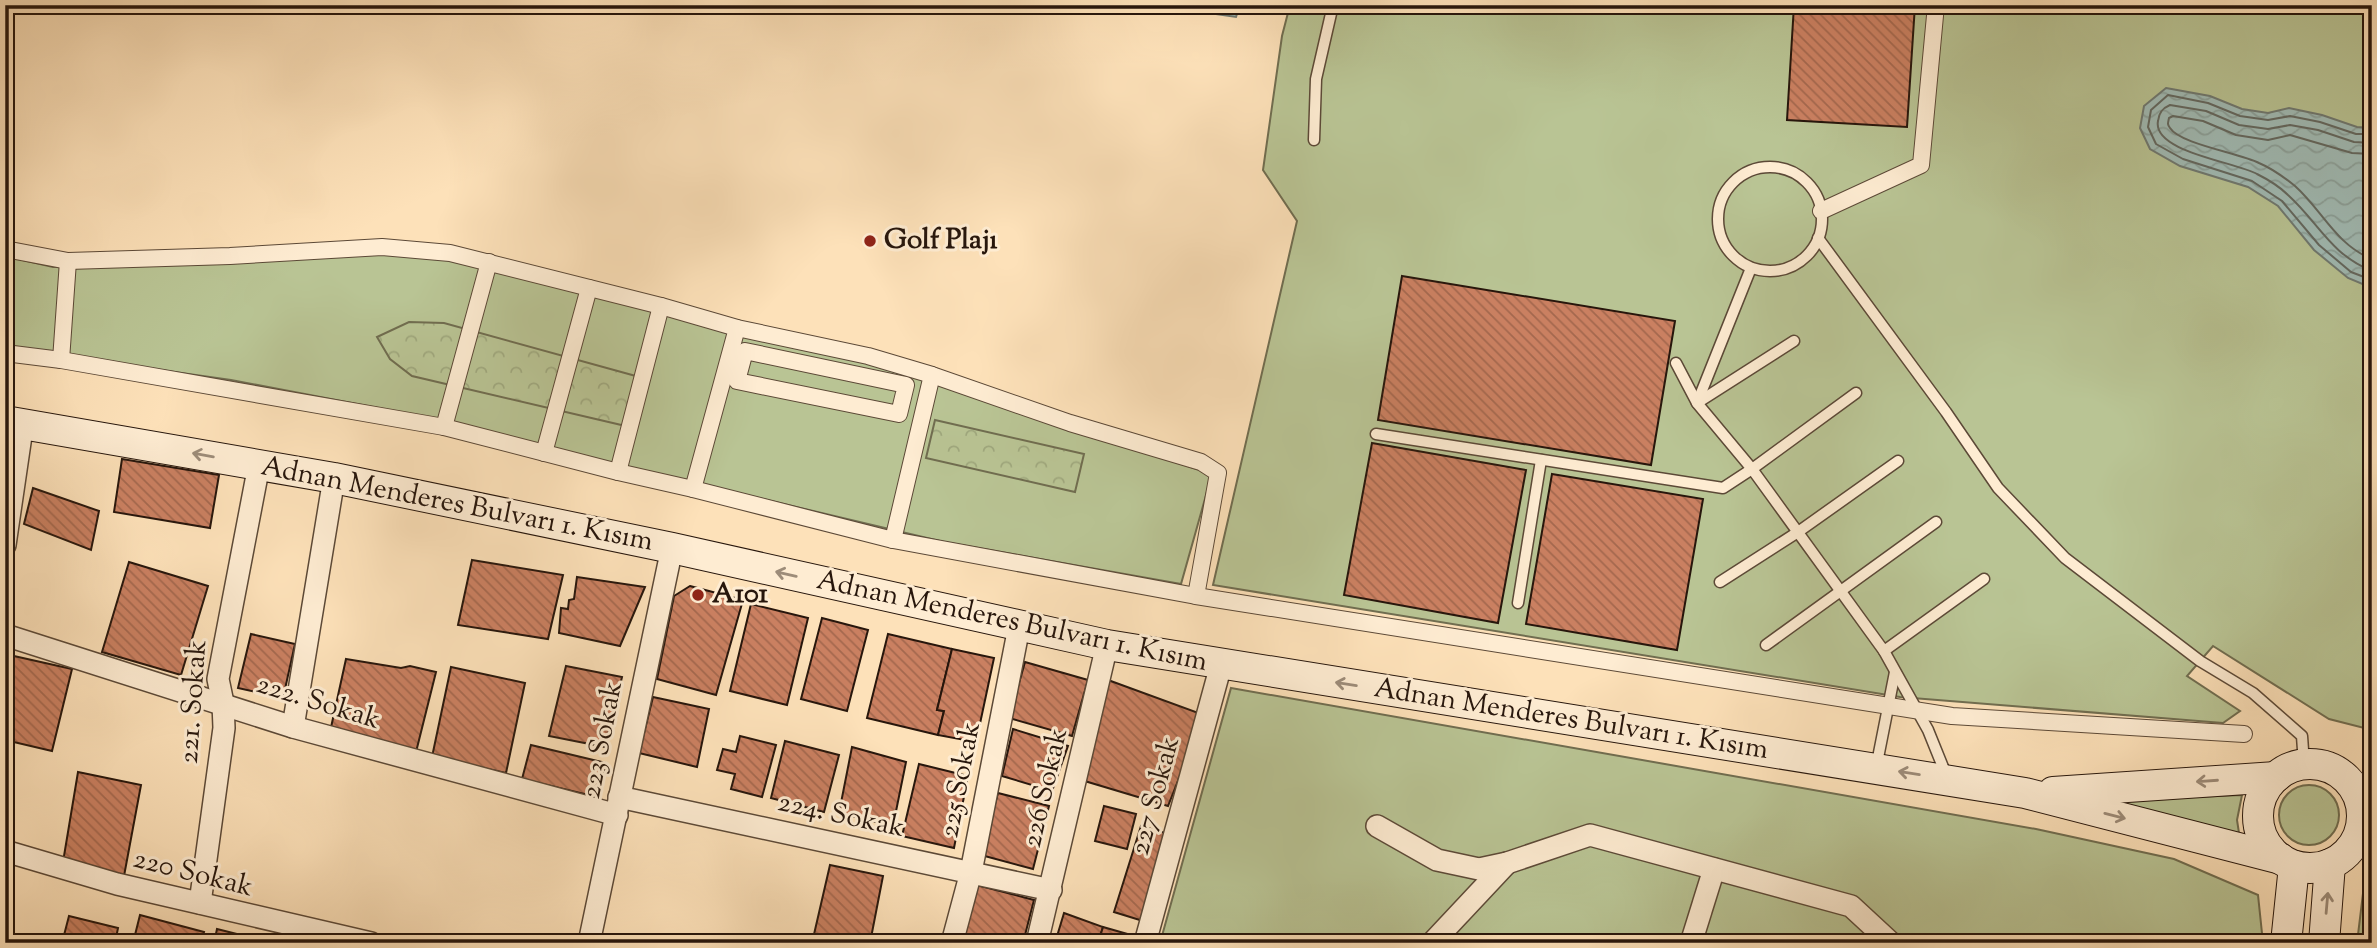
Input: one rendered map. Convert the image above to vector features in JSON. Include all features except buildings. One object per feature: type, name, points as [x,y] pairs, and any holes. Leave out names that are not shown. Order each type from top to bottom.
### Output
[{"type":"main road","name":"Adnan Menderes Bulvarı 1. Kısım","points":[[14,422],[334,478],[672,548],[1107,645],[2025,793],[2287,862]]},
{"type":"main road","points":[[2349,855],[2311,868],[2287,862],[2267,846],[2260,833],[2258,819],[2262,796],[2276,776],[2289,768],[2304,764],[2321,765],[2337,772],[2372,772]]},
{"type":"main road","points":[[2324,943],[2349,855],[2360,829],[2362,811],[2356,793],[2337,772]]},
{"type":"main road","name":"Adnan Menderes Bulvarı 1. Kısım","points":[[2025,793],[2276,776]]},
{"type":"main road","points":[[2286,943],[2287,862]]},
{"type":"street","points":[[1821,211],[1921,165],[1936,5]]},
{"type":"street","points":[[5,249],[68,261],[230,257],[382,247],[450,253],[737,328],[868,356],[932,375],[1070,423],[1201,462],[1218,473],[1196,596]]},
{"type":"street","points":[[61,360],[68,261]]},
{"type":"street","points":[[444,427],[489,262]]},
{"type":"street","points":[[544,453],[589,288]]},
{"type":"street","points":[[618,472],[661,306]]},
{"type":"street","points":[[693,489],[734,365],[737,328]]},
{"type":"street","points":[[745,351],[906,385],[901,408],[899,414],[737,381],[734,365],[745,351]]},
{"type":"street","points":[[5,353],[61,360],[444,427],[893,540],[1196,596],[1952,716],[2244,734]]},
{"type":"street","points":[[893,540],[932,375]]},
{"type":"street","points":[[901,408],[921,414]]},
{"type":"street","points":[[5,545],[14,422]]},
{"type":"street","name":"221. Sokak","points":[[200,904],[224,728],[218,679],[259,465]]},
{"type":"street","points":[[293,727],[334,478]]},
{"type":"street","name":"223 Sokak","points":[[589,943],[672,548]]},
{"type":"street","name":"225 Sokak","points":[[952,943],[971,872],[1019,627]]},
{"type":"street","name":"222. Sokak","points":[[5,635],[293,727],[618,806]]},
{"type":"street","name":"226 Sokak","points":[[1037,943],[1107,645]]},
{"type":"street","name":"227 Sokak","points":[[1145,943],[1221,665]]},
{"type":"street","name":"224. Sokak","points":[[618,806],[971,872],[1051,890]]},
{"type":"street","points":[[1377,826],[1437,860],[1479,869],[1507,863],[1590,835],[1851,906],[1891,943]]},
{"type":"street","name":"220 Sokak","points":[[5,851],[310,936],[371,943]]},
{"type":"street","points":[[1432,943],[1507,863]]},
{"type":"street","points":[[1691,943],[1714,869]]},
{"type":"lane","points":[[1314,140],[1316,79],[1333,5]]},
{"type":"lane","points":[[1773,167],[1800,176],[1810,186],[1821,211],[1818,238],[1812,250],[1791,266],[1778,270],[1751,268],[1739,261],[1729,251],[1718,228],[1720,203],[1734,181],[1758,168],[1773,167]]},
{"type":"lane","points":[[1818,238],[1946,412],[1998,488],[2065,558],[2200,661],[2252,693],[2302,736],[2304,764]]},
{"type":"lane","points":[[1697,403],[1751,268]]},
{"type":"lane","points":[[1697,403],[1794,341]]},
{"type":"lane","points":[[1676,363],[1697,403],[1752,469],[1884,652],[1928,730],[1948,780]]},
{"type":"lane","points":[[1376,434],[1723,488],[1856,393]]},
{"type":"lane","points":[[1517,603],[1541,460]]},
{"type":"lane","points":[[1720,582],[1798,532],[1898,461]]},
{"type":"lane","points":[[1766,645],[1936,522]]},
{"type":"lane","points":[[1884,652],[1984,579]]},
{"type":"lane","points":[[1876,768],[1895,672]]},
{"type":"green space","points":[[1290,5],[2372,5],[2372,730],[2329,719],[2213,646],[2187,676],[2240,711],[2223,723],[1900,697],[1213,585],[1297,221],[1263,170],[1282,36]]},
{"type":"green space","points":[[387,254],[450,260],[866,361],[1212,474],[1181,584],[944,542],[383,409],[231,380],[5,348],[5,256],[53,267]]},
{"type":"green space","points":[[409,322],[444,323],[643,378],[630,427],[412,376],[390,359],[377,337]]},
{"type":"green space","points":[[935,420],[1084,454],[1075,492],[926,458]]},
{"type":"green space","points":[[1231,688],[2036,829],[2174,859],[2258,895],[2263,943],[2195,943],[2121,938],[2120,943],[1160,943]]},
{"type":"green space","points":[[2303,785],[2315,785],[2334,798],[2339,815],[2337,827],[2326,840],[2315,845],[2303,845],[2284,832],[2279,821],[2279,809],[2292,790]]},
{"type":"green space","points":[[2242,795],[2237,820],[2241,846],[2094,801]]},
{"type":"green space","points":[[2372,876],[2372,943],[2357,943],[2365,877]]},
{"type":"water","points":[[1153,5],[1240,5],[1236,17]]},
{"type":"water","points":[[2166,88],[2210,96],[2242,109],[2268,113],[2289,108],[2322,115],[2357,127],[2372,128],[2372,288],[2348,278],[2314,250],[2278,206],[2248,187],[2180,166],[2150,149],[2140,128],[2144,106]]},
{"type":"place","name":"Golf Plajı","points":[[870,241]]},
{"type":"place","name":"A101","points":[[698,595]]}]
